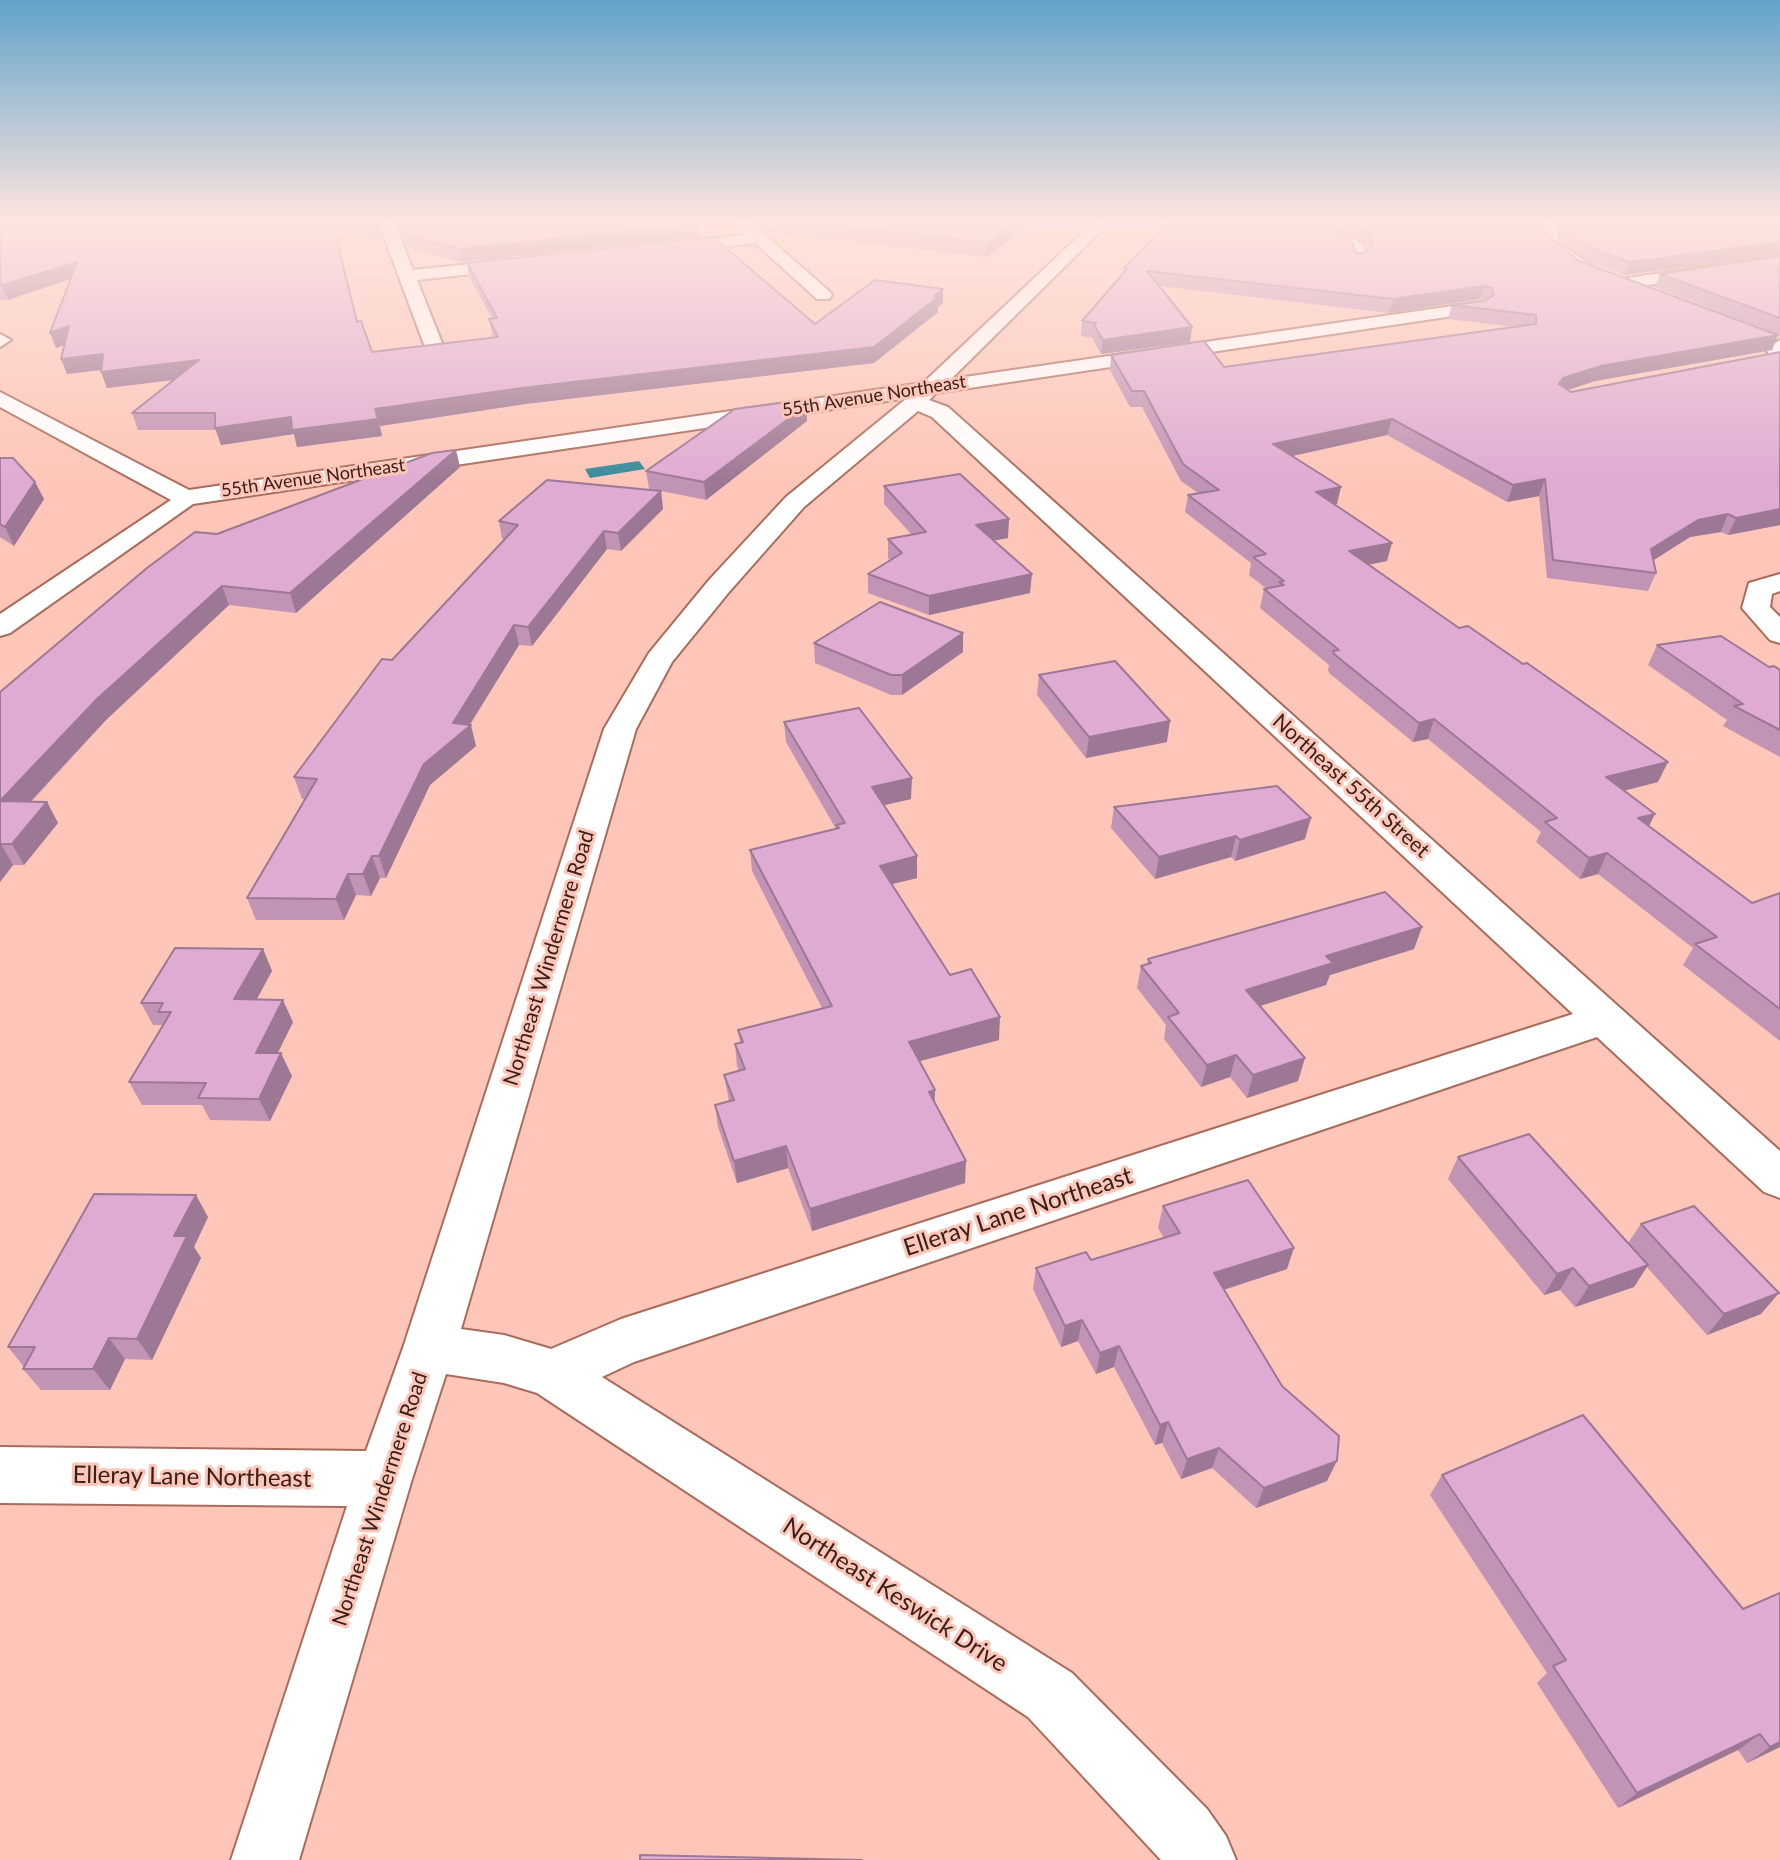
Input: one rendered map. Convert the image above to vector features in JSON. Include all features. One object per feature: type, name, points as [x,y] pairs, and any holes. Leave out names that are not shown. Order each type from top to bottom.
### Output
[{"type":"street","points":[[418,308],[432,343]]},
{"type":"street","name":"Northeast Windermere Road","points":[[265,1860],[384,1479],[429,1348],[620,729],[659,659],[719,586],[795,502],[922,395],[1013,308]]},
{"type":"street","name":"55th Avenue Northeast","points":[[185,498],[922,395],[1475,308]]},
{"type":"street","points":[[1754,362],[1780,356],[1775,349],[1780,345],[1755,335]]},
{"type":"street","name":"Northeast 55th Street","points":[[922,395],[1780,1179]]},
{"type":"street","points":[[0,398],[185,498],[181,504],[0,627]]},
{"type":"street","points":[[1780,582],[1759,589],[1756,608],[1780,635]]},
{"type":"street","name":"Elleray Lane Northeast","points":[[552,1374],[621,1343],[1606,1018]]},
{"type":"street","points":[[429,1348],[504,1359],[552,1374]]},
{"type":"street","name":"Northeast Keswick Drive","points":[[552,1374],[1050,1695],[1183,1833],[1202,1860]]},
{"type":"street","name":"Elleray Lane Northeast","points":[[0,1475],[384,1479]]},
{"type":"water","points":[[639,461],[645,469],[590,478],[585,469]]},
{"type":"building","points":[[60,308],[353,308],[357,322],[361,321],[372,352],[498,337],[489,319],[497,318],[491,308],[796,308],[815,324],[837,308],[924,308],[874,347],[522,388],[375,409],[378,419],[292,430],[291,417],[215,428],[215,413],[132,413],[199,360],[101,372],[103,354],[61,359],[69,326],[50,333]]},
{"type":"building","points":[[1093,308],[1177,308],[1192,327],[1103,340],[1094,325],[1096,323],[1082,321]]},
{"type":"building","points":[[1476,308],[1705,308],[1778,335],[1601,366],[1563,378],[1559,384],[1571,392],[1780,352],[1780,509],[1736,518],[1728,514],[1698,520],[1651,549],[1656,573],[1553,560],[1545,479],[1513,485],[1392,419],[1273,444],[1341,487],[1316,492],[1392,543],[1349,551],[1459,628],[1468,626],[1523,664],[1527,663],[1668,762],[1606,777],[1655,814],[1638,818],[1752,903],[1780,893],[1780,1009],[1695,944],[1717,937],[1607,853],[1589,858],[1545,822],[1557,818],[1434,719],[1419,723],[1334,654],[1333,651],[1339,650],[1264,589],[1284,585],[1279,582],[1284,581],[1253,557],[1266,554],[1188,495],[1219,490],[1183,464],[1144,391],[1132,391],[1111,355],[1204,341],[1224,367],[1536,324],[1536,315]]},
{"type":"building","points":[[1752,308],[1780,308],[1780,318]]},
{"type":"building","points":[[803,400],[807,405],[704,482],[646,471],[735,409]]},
{"type":"building","points":[[456,450],[290,593],[222,586],[97,699],[0,801],[0,692],[147,568],[195,532],[217,534],[432,453]]},
{"type":"building","points":[[0,458],[13,458],[35,482],[5,527],[0,524]]},
{"type":"building","points":[[960,474],[1009,519],[976,525],[1032,574],[929,596],[868,574],[902,553],[888,539],[926,532],[884,486]]},
{"type":"building","points":[[547,480],[661,491],[618,533],[604,531],[528,627],[514,625],[453,723],[471,725],[424,764],[379,856],[372,856],[363,874],[348,874],[336,899],[247,898],[317,779],[294,777],[382,659],[392,660],[518,525],[499,521]]},
{"type":"building","points":[[880,602],[963,633],[902,675],[891,675],[814,643]]},
{"type":"building","points":[[1721,636],[1769,667],[1774,666],[1780,670],[1780,730],[1734,706],[1743,704],[1657,645]]},
{"type":"building","points":[[1115,661],[1170,721],[1089,737],[1039,675]]},
{"type":"building","points":[[859,708],[912,778],[872,787],[917,856],[880,866],[950,975],[971,969],[1000,1017],[909,1042],[935,1090],[929,1092],[966,1161],[810,1209],[786,1146],[734,1161],[715,1105],[734,1100],[724,1075],[745,1069],[735,1044],[743,1042],[738,1030],[832,1006],[750,850],[839,828],[836,825],[845,823],[784,722]]},
{"type":"building","points":[[1277,786],[1311,818],[1240,840],[1236,836],[1159,857],[1114,807]]},
{"type":"building","points":[[0,801],[47,802],[12,844],[0,844]]},
{"type":"building","points":[[1385,892],[1422,927],[1326,956],[1333,963],[1246,990],[1305,1058],[1253,1075],[1236,1055],[1207,1065],[1168,1017],[1179,1013],[1141,966],[1151,963],[1148,959]]},
{"type":"building","points":[[175,948],[263,949],[234,999],[283,1000],[256,1053],[281,1053],[259,1099],[198,1098],[206,1083],[129,1082],[171,1012],[158,1012],[163,1003],[141,1003]]},
{"type":"building","points":[[1529,1134],[1648,1265],[1589,1286],[1573,1268],[1557,1274],[1458,1157]]},
{"type":"building","points":[[1248,1180],[1294,1248],[1214,1273],[1282,1386],[1339,1436],[1337,1461],[1264,1488],[1219,1448],[1187,1459],[1168,1422],[1160,1425],[1119,1346],[1100,1353],[1082,1320],[1065,1326],[1036,1268],[1086,1252],[1091,1260],[1180,1233],[1163,1206]]},
{"type":"building","points":[[94,1194],[196,1195],[174,1236],[187,1236],[137,1339],[109,1338],[93,1369],[23,1369],[35,1347],[8,1347]]},
{"type":"building","points":[[1694,1206],[1779,1293],[1724,1314],[1641,1224]]},
{"type":"building","points":[[1583,1415],[1743,1609],[1780,1593],[1780,1742],[1770,1747],[1760,1734],[1637,1793],[1553,1666],[1566,1660],[1442,1475]]},
{"type":"building","points":[[640,1855],[862,1860],[640,1860]]}]
